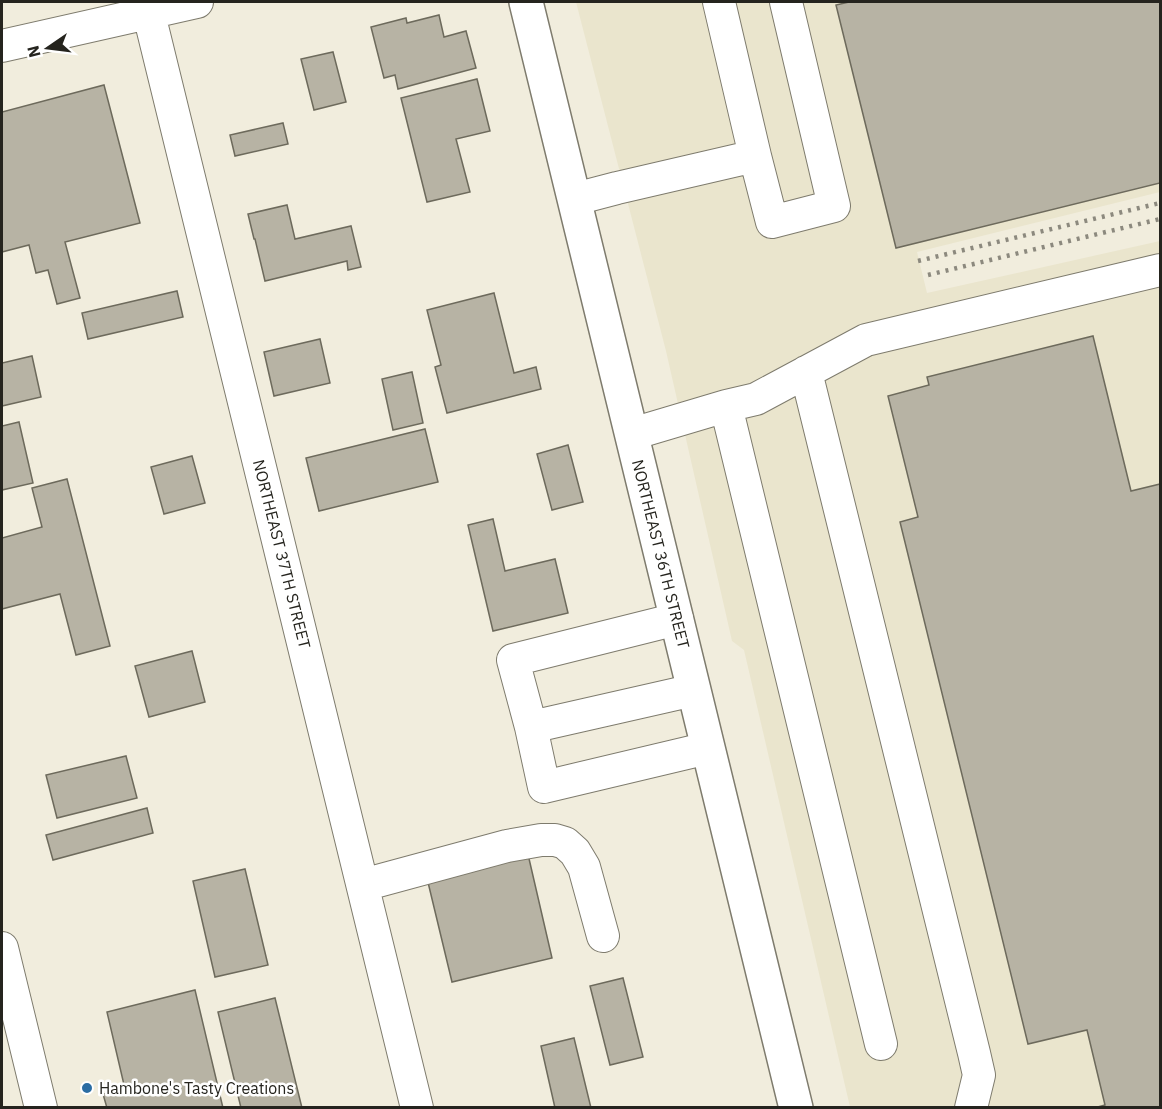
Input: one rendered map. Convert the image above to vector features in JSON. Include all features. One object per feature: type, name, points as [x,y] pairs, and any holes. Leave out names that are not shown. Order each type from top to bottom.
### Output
[{"type":"main road","name":"NORTHEAST 36TH STREET","points":[[526,2],[796,1107]]},
{"type":"street","points":[[2,46],[148,7],[197,2]]},
{"type":"street","points":[[718,2],[772,222],[834,206],[786,2]]},
{"type":"street","name":"NORTHEAST 37TH STREET","points":[[148,7],[417,1107]]},
{"type":"street","points":[[574,199],[755,156]]},
{"type":"street","points":[[632,434],[756,399],[866,340],[1161,270]]},
{"type":"street","points":[[806,372],[979,1075],[971,1107]]},
{"type":"street","points":[[726,406],[881,1044]]},
{"type":"street","points":[[677,619],[513,660],[544,787],[708,748]]},
{"type":"street","points":[[531,727],[694,690]]},
{"type":"street","points":[[363,885],[507,846],[555,840],[565,843],[575,852],[584,867],[603,936]]},
{"type":"street","points":[[2,948],[41,1107]]},
{"type":"shaded area","points":[[576,2],[1160,2],[1160,192],[917,252],[927,293],[1160,241],[1160,1107],[850,1107],[744,650],[732,641],[666,351]]},
{"type":"building","points":[[849,2],[1160,2],[1160,183],[896,248],[836,5]]},
{"type":"building","points":[[439,15],[444,37],[466,31],[476,68],[398,89],[395,75],[384,78],[371,27],[406,18],[407,23]]},
{"type":"building","points":[[333,52],[346,102],[314,110],[301,59]]},
{"type":"building","points":[[477,79],[490,131],[456,139],[470,192],[427,202],[401,98]]},
{"type":"building","points":[[104,85],[140,223],[65,242],[80,298],[57,304],[48,270],[36,273],[29,245],[2,252],[2,112]]},
{"type":"building","points":[[283,123],[288,144],[235,156],[230,135]]},
{"type":"building","points":[[287,205],[295,239],[351,226],[361,267],[348,270],[347,261],[265,281],[248,214]]},
{"type":"building","points":[[177,291],[183,317],[88,339],[82,313]]},
{"type":"building","points":[[494,293],[514,373],[536,367],[541,389],[447,413],[435,367],[441,365],[427,310]]},
{"type":"building","points":[[1093,336],[1131,491],[1160,484],[1160,1108],[1094,1108],[1105,1105],[1087,1030],[1028,1044],[900,522],[918,517],[888,396],[929,385],[927,377]]},
{"type":"building","points":[[320,339],[330,383],[274,396],[264,352]]},
{"type":"building","points":[[32,356],[41,397],[2,406],[2,363]]},
{"type":"building","points":[[412,372],[423,423],[393,430],[382,379]]},
{"type":"building","points":[[19,422],[33,483],[2,490],[2,426]]},
{"type":"building","points":[[425,429],[438,482],[319,511],[306,458]]},
{"type":"building","points":[[568,445],[583,502],[552,510],[537,454]]},
{"type":"building","points":[[192,456],[205,503],[164,514],[151,467]]},
{"type":"building","points":[[67,479],[110,646],[76,655],[60,594],[2,609],[2,538],[42,527],[32,488]]},
{"type":"building","points":[[493,519],[505,571],[555,559],[568,613],[493,631],[468,525]]},
{"type":"building","points":[[192,651],[205,702],[149,717],[135,666]]},
{"type":"building","points":[[126,756],[137,798],[57,818],[46,775]]},
{"type":"building","points":[[147,808],[153,833],[53,860],[46,835]]},
{"type":"building","points":[[527,850],[552,958],[452,982],[426,874]]},
{"type":"building","points":[[245,869],[268,965],[215,977],[193,881]]},
{"type":"building","points":[[623,978],[643,1057],[610,1065],[590,986]]},
{"type":"building","points":[[195,990],[223,1108],[107,1108],[103,1094],[125,1089],[107,1012]]},
{"type":"building","points":[[275,998],[302,1108],[241,1108],[218,1012]]},
{"type":"building","points":[[574,1038],[591,1108],[555,1108],[541,1046]]},
{"type":"railway","points":[[918,261],[1160,203]]},
{"type":"railway","points":[[928,275],[1160,219]]},
{"type":"place","name":"Hambone's Tasty Creations","points":[[87,1088]]}]
